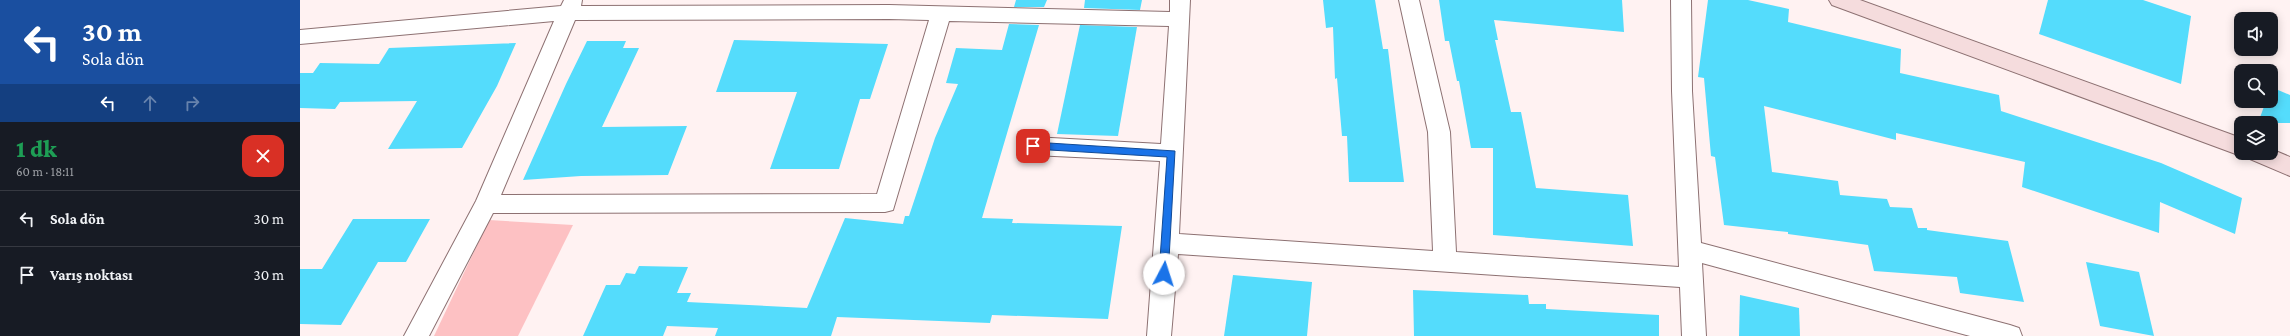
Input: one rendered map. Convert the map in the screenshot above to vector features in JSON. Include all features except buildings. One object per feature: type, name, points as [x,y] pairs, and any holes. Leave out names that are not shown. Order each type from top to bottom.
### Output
[{"type":"street","points":[[1409,0],[1439,132],[1445,261]]},
{"type":"street","points":[[1681,0],[1682,91],[1694,336]]},
{"type":"street","points":[[1838,0],[2234,144]]},
{"type":"street","points":[[416,336],[486,204],[571,6]]},
{"type":"street","points":[[300,37],[571,6],[891,6],[941,13],[1180,9],[1167,243],[1159,336]]},
{"type":"street","points":[[486,204],[885,203],[941,13]]},
{"type":"street","points":[[1033,146],[1172,153]]},
{"type":"street","points":[[2274,160],[2290,167]]},
{"type":"street","points":[[1167,243],[1691,278]]},
{"type":"street","points":[[1690,250],[2010,336]]},
{"type":"shaded area","points":[[489,220],[573,225],[518,336],[434,336]]},
{"type":"route","points":[[1033,146],[1172,153],[1164,274]]}]
